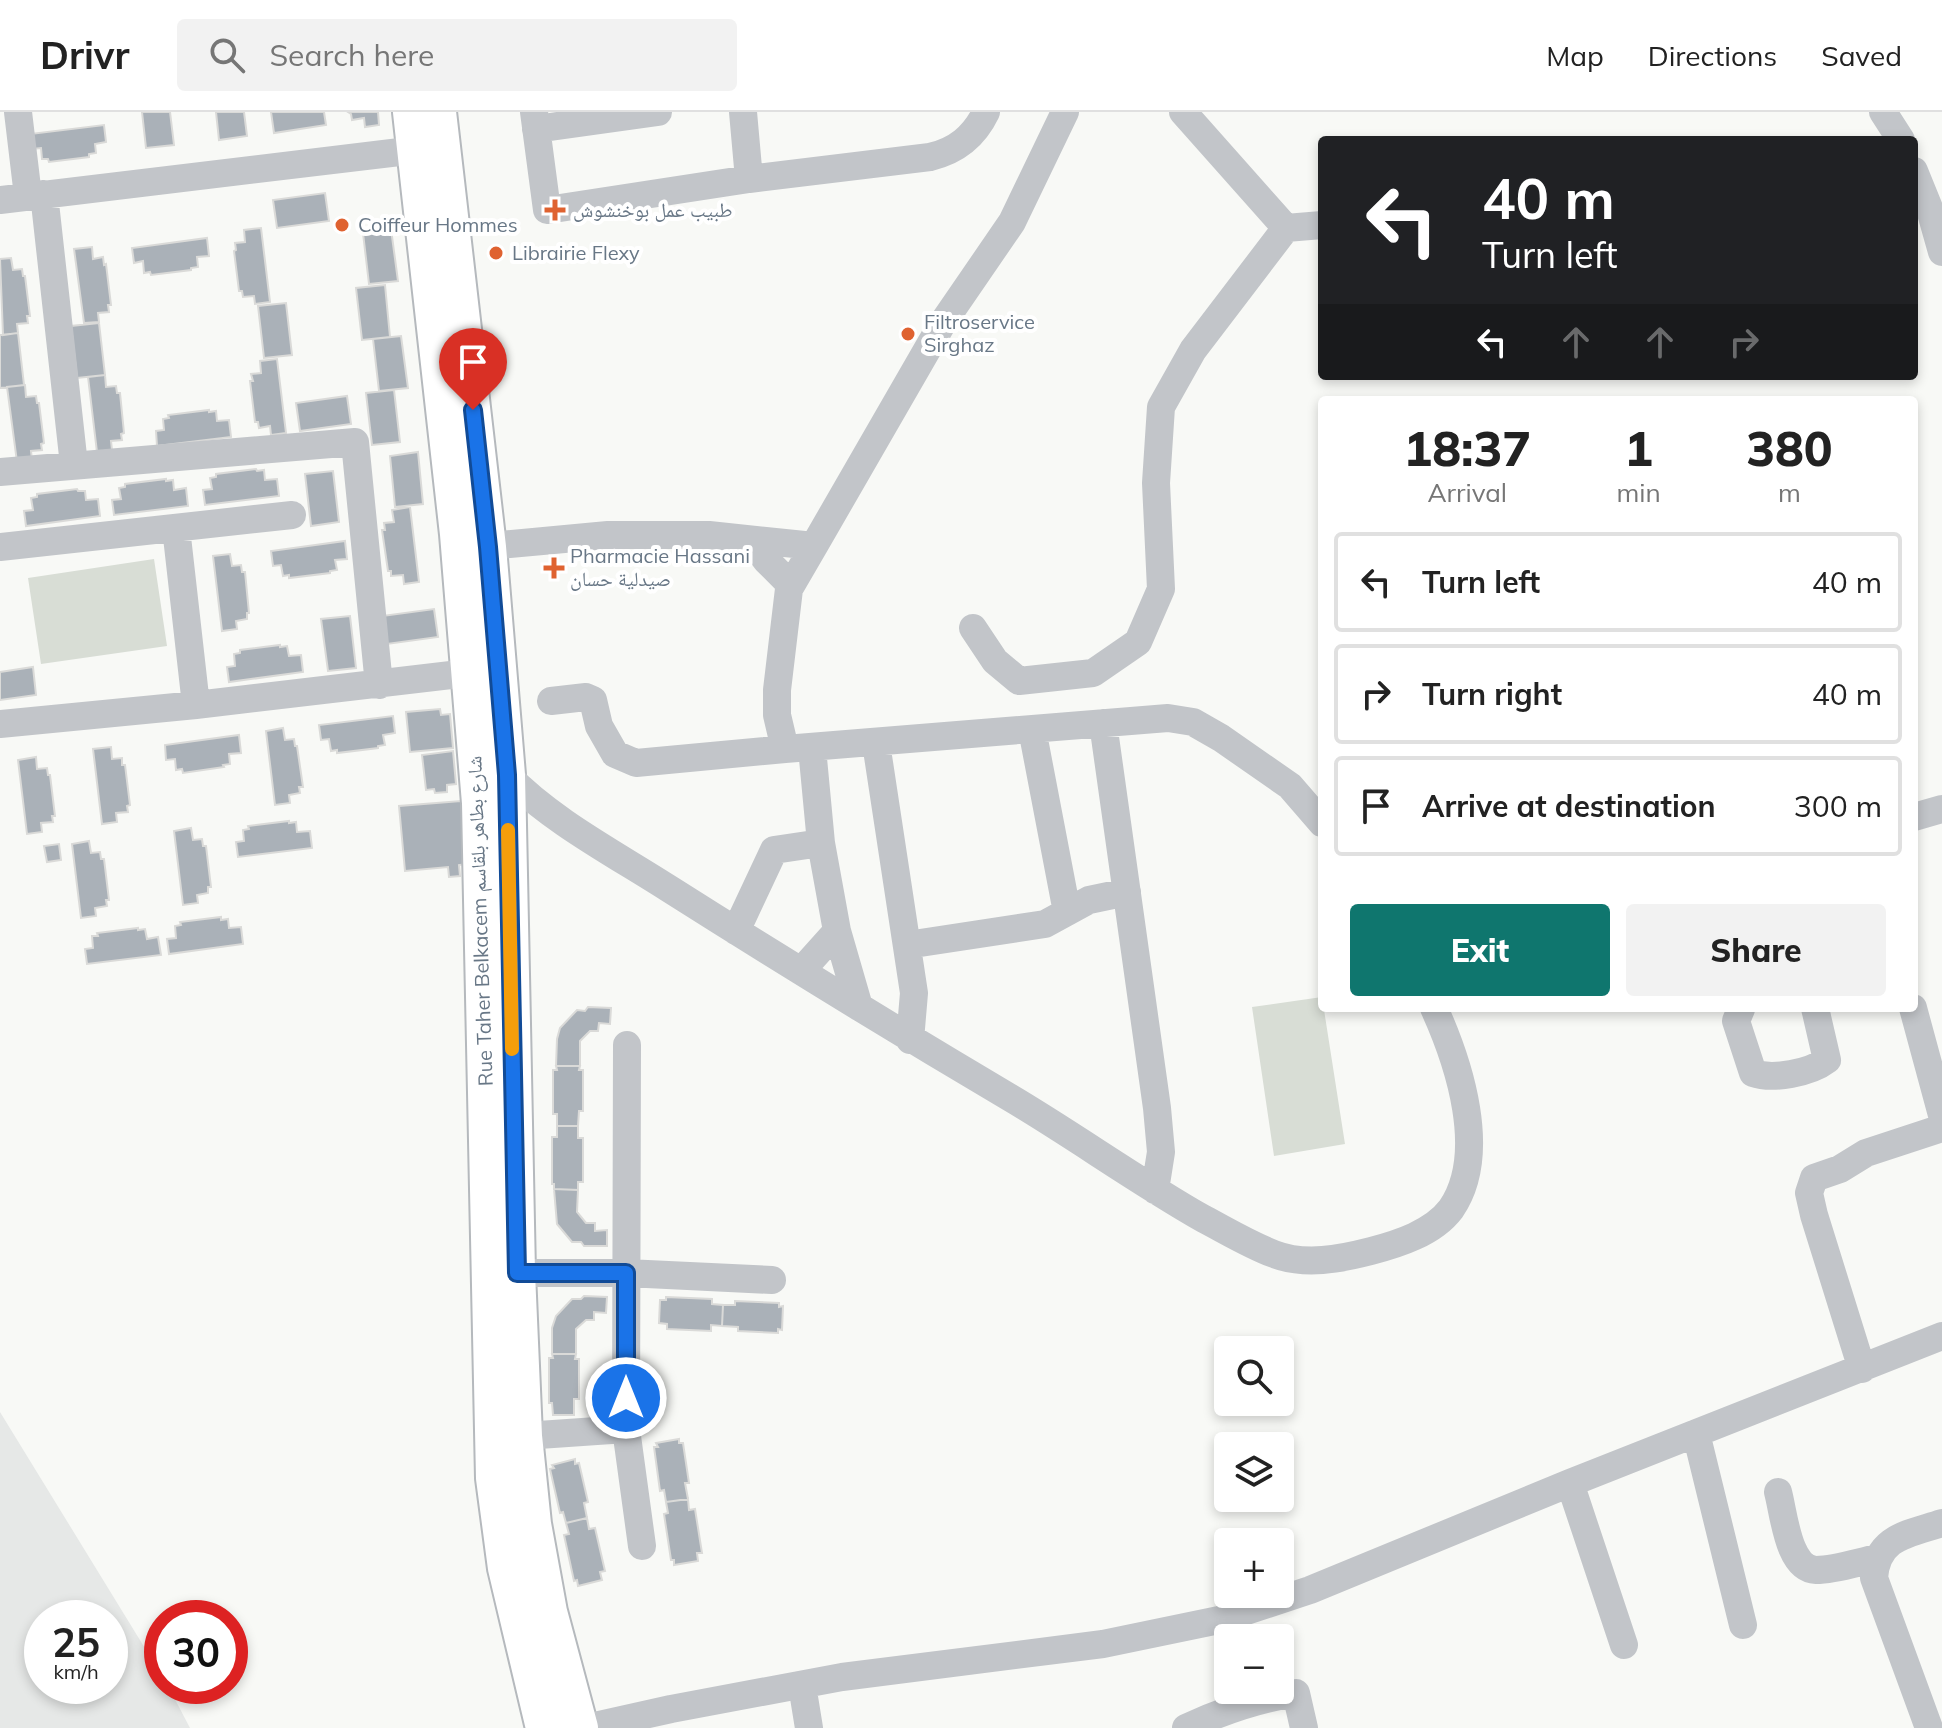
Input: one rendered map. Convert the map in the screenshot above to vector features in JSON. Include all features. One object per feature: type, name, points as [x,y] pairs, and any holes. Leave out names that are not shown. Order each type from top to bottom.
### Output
[{"type":"main road","name":"Rue Taher Belkacem شارع بطاهر بلقاسم","points":[[411,112],[432,136],[474,548],[507,775],[517,1273],[524,1436],[533,1524],[549,1612],[580,1728]]},
{"type":"main road","name":"Rue Taher Belkacem شارع بطاهر بلقاسم","points":[[474,548],[468,673],[480,803],[494,1478],[506,1568],[544,1728]]},
{"type":"street","points":[[18,112],[36,195],[74,465]]},
{"type":"street","points":[[658,112],[535,120],[547,210],[948,153],[974,132],[986,112]]},
{"type":"street","points":[[743,112],[749,179]]},
{"type":"street","points":[[859,1007],[837,931],[799,748],[777,715],[777,690],[791,585],[942,324],[1012,222],[1065,112]]},
{"type":"street","points":[[1183,112],[1286,228]]},
{"type":"street","points":[[1883,112],[1898,136]]},
{"type":"street","points":[[0,200],[432,136]]},
{"type":"street","points":[[1918,181],[1942,252]]},
{"type":"street","points":[[973,628],[995,661],[1019,681],[1093,673],[1138,642],[1161,589],[1156,483],[1161,407],[1193,350],[1286,228],[1318,225]]},
{"type":"street","points":[[0,472],[355,442],[379,685]]},
{"type":"street","points":[[0,547],[292,515]]},
{"type":"street","points":[[176,528],[196,705]]},
{"type":"street","points":[[474,548],[608,535],[709,535],[814,546]]},
{"type":"street","points":[[752,541],[791,585]]},
{"type":"street","points":[[0,724],[468,673]]},
{"type":"street","points":[[551,701],[586,697],[593,700],[599,726],[615,754],[636,763],[1168,718],[1193,722],[1221,738],[1290,786],[1318,818]]},
{"type":"street","points":[[1103,723],[1157,1108],[1161,1152],[1155,1190]]},
{"type":"street","points":[[1032,729],[1067,912]]},
{"type":"street","points":[[876,743],[914,993],[910,1040]]},
{"type":"street","points":[[507,775],[517,786],[577,830],[910,1040],[1010,1098],[1155,1190],[1236,1237],[1277,1256],[1318,1262],[1397,1245],[1427,1230],[1450,1210],[1464,1180],[1469,1117],[1444,1029],[1436,1012]]},
{"type":"street","points":[[1918,816],[1942,809]]},
{"type":"street","points":[[736,931],[774,850],[821,843]]},
{"type":"street","points":[[907,945],[1045,924],[1089,900],[1127,892]]},
{"type":"street","points":[[802,970],[837,931]]},
{"type":"street","points":[[1741,1012],[1736,1021],[1745,1055],[1753,1073],[1768,1078],[1818,1067],[1827,1060],[1816,1012]]},
{"type":"street","points":[[1914,1012],[1942,1115]]},
{"type":"street","points":[[627,1045],[626,1429],[642,1546]]},
{"type":"street","points":[[1862,1369],[1809,1193],[1814,1178],[1840,1169],[1866,1153],[1942,1128]]},
{"type":"street","points":[[517,1273],[626,1273],[772,1280]]},
{"type":"street","points":[[586,1728],[802,1685],[979,1658],[1103,1644],[1219,1620],[1310,1590],[1942,1336]]},
{"type":"street","points":[[524,1436],[626,1429]]},
{"type":"street","points":[[1696,1433],[1743,1625]]},
{"type":"street","points":[[1570,1483],[1624,1645]]},
{"type":"street","points":[[1778,1492],[1794,1557],[1803,1567],[1816,1570],[1878,1558]]},
{"type":"street","points":[[1929,1728],[1874,1578],[1878,1558],[1891,1541],[1942,1523]]},
{"type":"street","points":[[802,1685],[809,1728]]},
{"type":"street","points":[[1186,1728],[1216,1714],[1265,1698],[1296,1693],[1304,1728]]},
{"type":"shaded area","points":[[154,559],[167,646],[41,664],[28,578]]},
{"type":"shaded area","points":[[1318,998],[1318,1012],[1324,1012],[1345,1144],[1274,1156],[1252,1007]]},
{"type":"shaded area","points":[[0,1412],[115,1600],[24,1600],[24,1704],[128,1704],[128,1621],[144,1647],[144,1704],[177,1704],[190,1728],[0,1728]]},
{"type":"building","points":[[142,112],[170,112],[174,145],[146,148]]},
{"type":"building","points":[[216,112],[244,112],[247,136],[219,140]]},
{"type":"building","points":[[271,112],[324,112],[326,125],[274,133]]},
{"type":"building","points":[[348,112],[378,112],[379,125],[365,127],[364,118],[352,120]]},
{"type":"building","points":[[104,125],[106,142],[95,144],[96,153],[89,154],[89,157],[49,162],[42,159],[41,148],[32,149],[30,134]]},
{"type":"building","points":[[325,193],[329,221],[277,228],[273,200]]},
{"type":"building","points":[[261,228],[270,302],[255,304],[254,296],[243,297],[242,291],[239,291],[234,251],[235,243],[245,242],[244,230]]},
{"type":"building","points":[[391,229],[398,281],[369,284],[363,233]]},
{"type":"building","points":[[207,238],[209,256],[197,257],[198,267],[191,270],[151,275],[150,272],[144,273],[143,261],[134,263],[132,248]]},
{"type":"building","points":[[92,247],[93,259],[103,257],[106,264],[111,305],[108,305],[109,312],[98,313],[99,322],[84,323],[74,249]]},
{"type":"building","points":[[11,258],[13,270],[22,269],[25,276],[30,316],[27,316],[28,323],[17,324],[18,333],[3,335],[0,259]]},
{"type":"building","points":[[385,285],[390,337],[362,340],[356,288]]},
{"type":"building","points":[[286,303],[292,355],[264,358],[258,306]]},
{"type":"building","points":[[99,323],[105,375],[77,378],[71,326]]},
{"type":"building","points":[[18,333],[24,385],[0,388],[0,335]]},
{"type":"building","points":[[401,336],[408,388],[379,391],[373,339]]},
{"type":"building","points":[[277,359],[286,433],[271,435],[270,426],[259,428],[258,422],[255,422],[250,381],[253,381],[251,374],[261,373],[260,361]]},
{"type":"building","points":[[105,375],[106,387],[116,386],[117,393],[120,393],[124,433],[121,434],[122,440],[111,441],[112,450],[97,452],[88,377]]},
{"type":"building","points":[[25,385],[26,397],[36,396],[39,403],[44,443],[41,444],[42,450],[31,451],[32,460],[17,462],[7,387]]},
{"type":"building","points":[[394,390],[400,442],[372,445],[366,393]]},
{"type":"building","points":[[347,396],[351,424],[300,431],[296,403]]},
{"type":"building","points":[[216,411],[217,421],[229,420],[231,437],[157,446],[156,431],[164,430],[163,419],[169,418],[168,415]]},
{"type":"building","points":[[418,452],[423,504],[395,507],[390,456]]},
{"type":"building","points":[[264,470],[265,480],[277,479],[279,496],[205,505],[203,490],[212,489],[210,478],[216,477],[216,474]]},
{"type":"building","points":[[333,471],[339,522],[311,526],[305,474]]},
{"type":"building","points":[[173,480],[174,490],[186,488],[188,506],[114,515],[112,500],[121,499],[119,488],[125,487],[125,484]]},
{"type":"building","points":[[77,489],[85,491],[86,500],[98,499],[100,516],[26,526],[24,511],[33,510],[31,498],[37,497],[37,494]]},
{"type":"building","points":[[410,507],[419,582],[404,584],[403,575],[391,576],[391,571],[388,571],[382,530],[385,530],[384,523],[394,522],[392,510]]},
{"type":"building","points":[[345,541],[347,559],[335,560],[337,570],[330,573],[289,578],[289,575],[283,576],[281,565],[273,566],[271,551]]},
{"type":"building","points":[[230,554],[232,566],[241,565],[242,572],[245,572],[249,613],[247,619],[236,621],[237,629],[222,631],[213,556]]},
{"type":"building","points":[[434,609],[438,637],[387,644],[382,616]]},
{"type":"building","points":[[350,616],[356,668],[328,671],[321,619]]},
{"type":"building","points":[[287,646],[289,656],[301,655],[303,672],[229,682],[227,667],[235,666],[234,654],[240,653],[240,650]]},
{"type":"building","points":[[33,667],[36,695],[0,700],[0,672]]},
{"type":"building","points":[[440,709],[441,715],[450,714],[453,748],[410,752],[406,712]]},
{"type":"building","points":[[393,716],[395,733],[383,735],[385,745],[378,748],[337,753],[337,750],[331,751],[329,739],[321,740],[319,725]]},
{"type":"building","points":[[283,728],[285,740],[294,739],[297,746],[303,787],[299,787],[300,793],[289,795],[290,803],[275,805],[266,731]]},
{"type":"building","points":[[239,735],[241,753],[229,754],[230,764],[224,767],[183,773],[182,769],[176,770],[175,759],[166,760],[165,745]]},
{"type":"building","points":[[111,747],[112,759],[122,758],[122,765],[125,765],[130,805],[127,806],[128,812],[116,813],[117,822],[102,824],[93,749]]},
{"type":"building","points":[[453,751],[456,784],[447,785],[447,792],[426,790],[422,755]]},
{"type":"building","points":[[36,757],[37,769],[47,768],[50,775],[55,816],[52,816],[53,822],[41,823],[42,832],[27,834],[18,760]]},
{"type":"building","points":[[461,801],[467,864],[459,865],[460,876],[449,877],[448,867],[405,871],[399,806]]},
{"type":"building","points":[[296,822],[297,832],[310,831],[312,848],[238,857],[236,842],[244,841],[243,830],[249,829],[248,826]]},
{"type":"building","points":[[191,828],[193,840],[202,839],[203,846],[206,846],[211,887],[208,887],[208,893],[197,895],[198,903],[183,905],[174,831]]},
{"type":"building","points":[[89,841],[91,853],[100,852],[101,859],[104,859],[109,900],[106,900],[107,906],[95,908],[96,916],[81,918],[72,844]]},
{"type":"building","points":[[59,844],[61,860],[47,862],[44,846]]},
{"type":"building","points":[[221,917],[221,920],[228,919],[229,928],[241,927],[243,944],[169,954],[167,939],[176,938],[175,926],[181,925],[180,922]]},
{"type":"building","points":[[145,929],[147,939],[158,937],[161,955],[87,964],[85,949],[93,948],[92,936]]},
{"type":"building","points":[[588,1007],[611,1008],[610,1024],[599,1023],[598,1031],[590,1031],[580,1041],[580,1066],[556,1066],[560,1028],[577,1010],[585,1011]]},
{"type":"building","points":[[556,1066],[580,1066],[579,1070],[583,1070],[583,1111],[579,1111],[578,1126],[557,1126],[557,1114],[553,1114],[553,1070],[557,1070]]},
{"type":"building","points":[[557,1126],[578,1126],[578,1138],[583,1138],[583,1182],[578,1182],[578,1190],[554,1189],[552,1184],[552,1137],[557,1137]]},
{"type":"building","points":[[554,1189],[578,1190],[577,1212],[586,1223],[595,1223],[595,1231],[607,1230],[607,1246],[584,1246],[581,1242],[572,1242],[557,1224]]},
{"type":"building","points":[[607,1297],[606,1313],[594,1312],[594,1320],[586,1320],[576,1329],[576,1354],[552,1354],[552,1328],[556,1316],[572,1299]]},
{"type":"building","points":[[666,1297],[712,1299],[712,1304],[723,1305],[722,1326],[711,1325],[711,1331],[667,1329],[667,1324],[659,1323],[660,1300],[666,1300]]},
{"type":"building","points":[[735,1301],[779,1303],[779,1307],[783,1306],[782,1330],[778,1329],[778,1333],[738,1331],[738,1327],[722,1326],[723,1305],[735,1305]]},
{"type":"building","points":[[552,1354],[576,1354],[575,1359],[579,1359],[579,1399],[574,1399],[574,1415],[553,1415],[552,1403],[549,1403],[549,1358],[553,1358]]},
{"type":"building","points":[[679,1439],[679,1443],[683,1443],[689,1483],[685,1483],[688,1499],[666,1502],[664,1490],[660,1491],[654,1447],[658,1447],[656,1443]]},
{"type":"building","points":[[575,1459],[575,1464],[579,1463],[588,1502],[584,1503],[587,1518],[566,1523],[563,1512],[560,1513],[550,1469],[554,1468],[552,1465]]},
{"type":"building","points":[[688,1499],[689,1510],[695,1509],[702,1553],[697,1553],[698,1561],[674,1565],[664,1514],[668,1513],[666,1502]]},
{"type":"building","points":[[587,1518],[589,1529],[595,1528],[605,1571],[600,1572],[602,1580],[578,1586],[577,1580],[574,1581],[564,1535],[569,1534],[566,1523]]},
{"type":"slow traffic","points":[[508,830],[512,1049]]},
{"type":"place","name":"طبيب عمل بوخنشوش","points":[[555,210]]},
{"type":"place","name":"Coiffeur Hommes","points":[[342,225]]},
{"type":"place","name":"Librairie Flexy","points":[[496,253]]},
{"type":"place","name":"Filtroservice Sirghaz","points":[[908,334]]},
{"type":"place","name":"Pharmacie Hassani صيدلية حسان","points":[[554,568]]},
{"type":"route","points":[[473,410],[507,775],[517,1273],[626,1273],[626,1398]]}]
